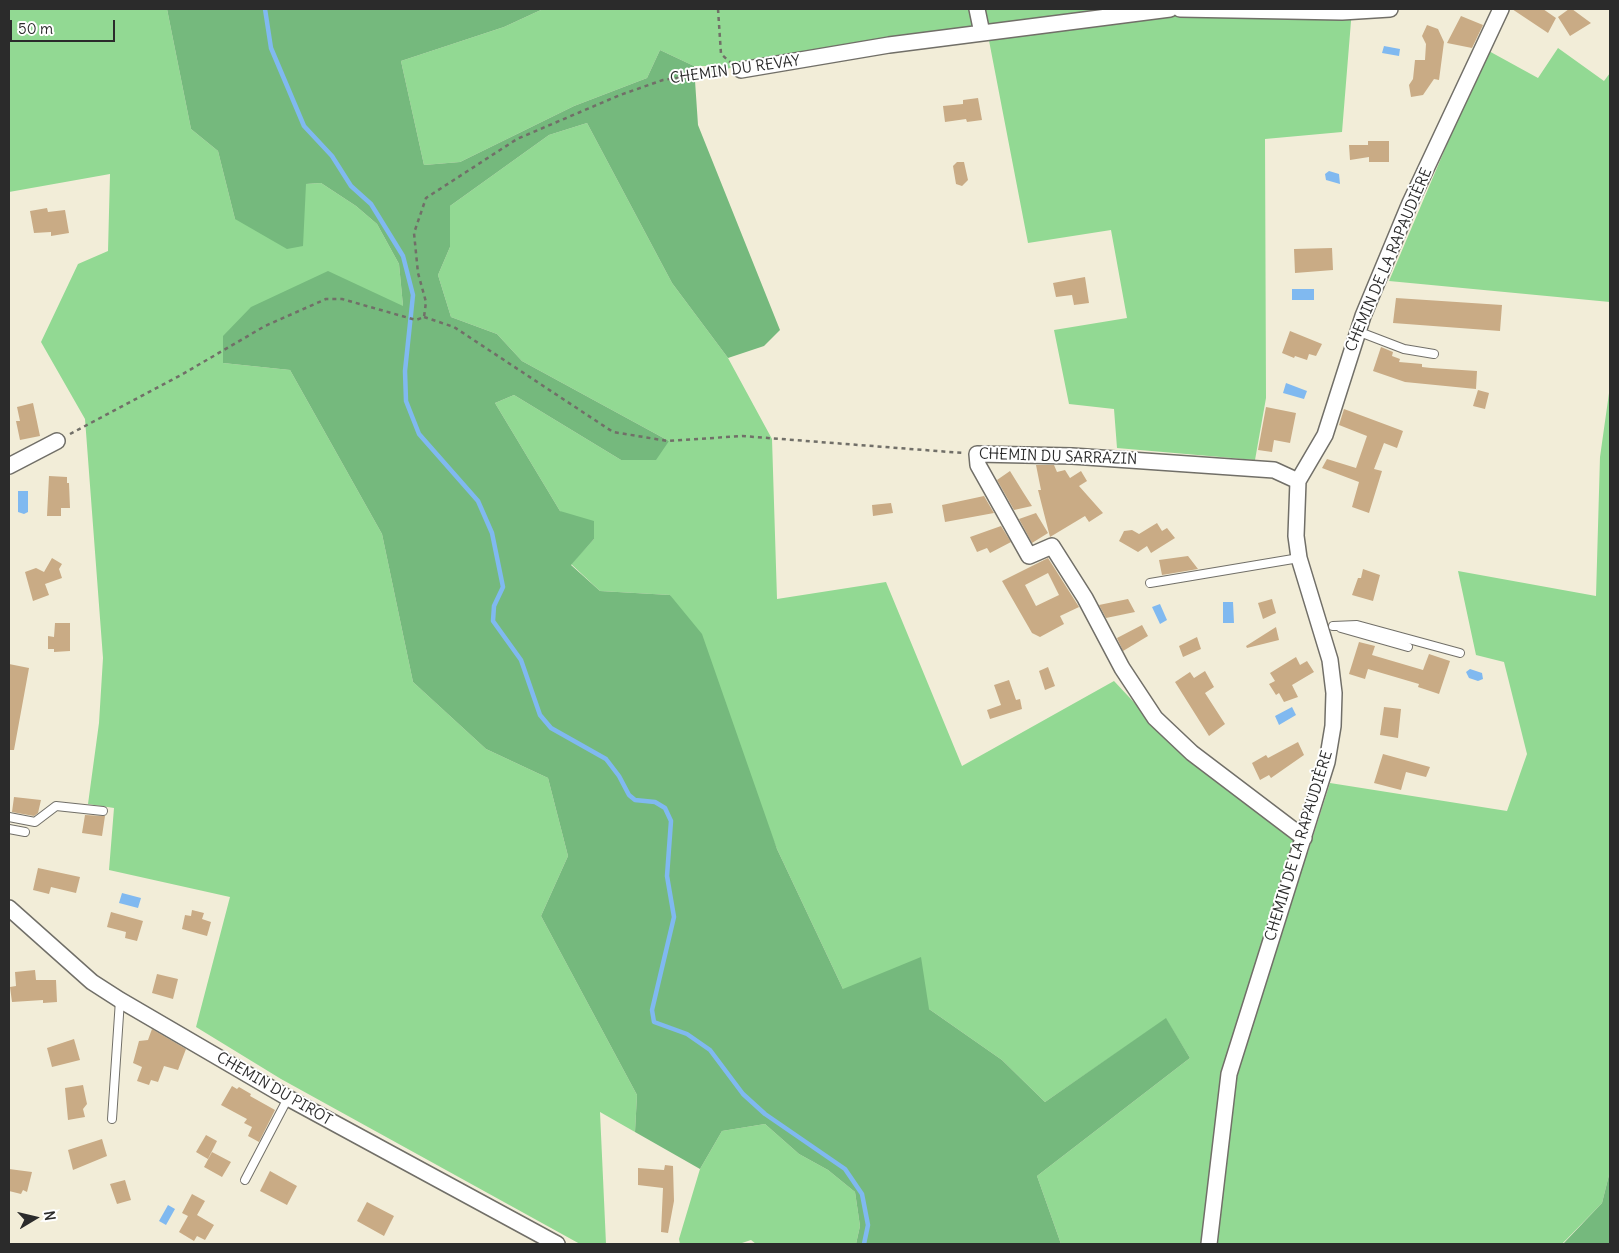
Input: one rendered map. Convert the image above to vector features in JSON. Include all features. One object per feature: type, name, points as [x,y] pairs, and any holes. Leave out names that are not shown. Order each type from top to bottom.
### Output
[{"type":"street","points":[[977,9],[982,33]]},
{"type":"street","name":"CHEMIN DU REVAY","points":[[741,70],[889,46],[1170,9]]},
{"type":"street","points":[[1180,9],[1342,12],[1390,9]]},
{"type":"street","name":"CHEMIN DE LA RAPAUDIÈRE","points":[[1209,1244],[1229,1074],[1327,762],[1333,726],[1334,693],[1327,628],[1299,558],[1296,536],[1298,481],[1325,435],[1357,331],[1410,203],[1501,9]]},
{"type":"street","points":[[9,466],[57,441]]},
{"type":"street","points":[[977,454],[978,465],[1029,556],[1052,546],[1085,598],[1122,668],[1155,718],[1192,753],[1304,838]]},
{"type":"street","name":"CHEMIN DU SARRAZIN","points":[[977,454],[1072,456],[1274,470],[1298,481]]},
{"type":"street","name":"CHEMIN DU PIROT","points":[[9,908],[92,982],[120,1000],[288,1098],[557,1244]]},
{"type":"lane","points":[[1357,331],[1404,349],[1434,354]]},
{"type":"lane","points":[[1150,583],[1299,558]]},
{"type":"lane","points":[[1327,628],[1358,625],[1460,653]]},
{"type":"lane","points":[[1327,628],[1408,647]]},
{"type":"lane","points":[[9,817],[35,822],[56,806],[103,811]]},
{"type":"lane","points":[[9,829],[25,832]]},
{"type":"lane","points":[[112,1119],[120,1000]]},
{"type":"lane","points":[[245,1180],[288,1098]]},
{"type":"path","points":[[718,9],[720,54],[741,70]]},
{"type":"path","name":"CHEMIN DU REVAY","points":[[424,316],[426,302],[418,273],[414,233],[426,198],[517,139],[620,95],[663,80],[704,73],[741,70]]},
{"type":"path","points":[[57,441],[181,375],[265,326],[326,299],[342,299],[416,320],[424,316]]},
{"type":"path","name":"CHEMIN DU SARRAZIN","points":[[424,316],[454,327],[613,432],[668,441],[742,436],[815,440],[977,454]]},
{"type":"green space","points":[[9,9],[167,9],[191,129],[218,151],[235,219],[306,184],[321,183],[356,206],[377,224],[399,264],[403,306],[223,363],[290,370],[382,534],[413,682],[486,749],[548,778],[568,856],[541,916],[637,1095],[635,1132],[600,1112],[606,1244],[580,1244],[281,1079],[196,1027],[230,897],[109,870],[114,808],[88,804],[99,723],[103,658],[85,419],[41,342],[78,264],[108,251],[110,174],[9,192]]},
{"type":"green space","points":[[167,9],[543,9],[504,27],[401,61],[424,165],[460,162],[574,106],[647,78],[660,50],[694,66],[698,125],[780,330],[764,346],[728,358],[672,283],[587,123],[549,135],[450,206],[450,247],[438,275],[451,317],[497,334],[522,361],[669,441],[656,460],[621,460],[514,395],[495,403],[560,511],[594,521],[594,539],[571,565],[600,591],[670,595],[702,634],[777,849],[843,989],[921,957],[929,1009],[1002,1060],[1045,1102],[1166,1018],[1190,1058],[1037,1176],[1061,1244],[856,1244],[860,1226],[855,1192],[828,1170],[799,1154],[765,1124],[722,1131],[700,1169],[635,1132],[637,1095],[541,916],[568,856],[548,778],[486,749],[413,682],[382,534],[290,370],[223,363],[223,336],[251,307],[328,271],[403,306],[399,264],[377,224],[356,206],[321,183],[306,184],[303,246],[287,249],[235,219],[218,151],[191,129]]},
{"type":"green space","points":[[543,9],[1352,9],[1342,132],[1265,139],[1266,398],[1255,460],[1117,448],[1114,409],[1069,404],[1054,330],[1127,318],[1111,230],[1028,243],[986,25],[885,39],[704,73],[712,66],[694,66],[660,50],[647,78],[574,106],[460,162],[424,165],[401,61],[504,27]]},
{"type":"green space","points":[[1558,48],[1604,81],[1610,73],[1610,302],[1389,281],[1487,50],[1538,78]]},
{"type":"green space","points":[[587,123],[672,283],[728,358],[772,439],[777,599],[886,582],[962,766],[1114,681],[1174,745],[1308,852],[1330,783],[1507,811],[1527,754],[1504,662],[1476,655],[1458,571],[1596,596],[1600,457],[1610,386],[1610,1171],[1602,1203],[1562,1244],[1061,1244],[1037,1176],[1190,1058],[1166,1019],[1045,1102],[1002,1060],[929,1009],[843,989],[777,849],[670,595],[600,591],[571,564],[594,539],[560,511],[495,403],[514,395],[621,460],[669,441],[522,361],[497,334],[451,317],[438,275],[450,247],[450,206],[549,135]]},
{"type":"green space","points":[[765,1124],[799,1154],[828,1170],[855,1192],[860,1226],[856,1244],[756,1244],[751,1240],[739,1244],[680,1244],[679,1239],[700,1169],[722,1131]]},
{"type":"green space","points":[[1610,1171],[1610,1244],[1563,1244],[1602,1203]]},
{"type":"water","points":[[1384,46],[1400,49],[1399,56],[1382,53]]},
{"type":"water","points":[[1329,171],[1339,174],[1340,184],[1326,180],[1325,174]]},
{"type":"water","points":[[1292,289],[1314,289],[1314,300],[1292,300]]},
{"type":"water","points":[[1286,383],[1307,391],[1304,399],[1283,393]]},
{"type":"water","points":[[18,491],[28,491],[28,512],[24,514],[18,512]]},
{"type":"water","points":[[1223,602],[1233,602],[1234,623],[1223,623]]},
{"type":"water","points":[[1160,604],[1167,620],[1160,624],[1152,607]]},
{"type":"water","points":[[1470,669],[1482,673],[1483,679],[1478,681],[1469,678],[1466,672]]},
{"type":"water","points":[[1292,707],[1296,715],[1279,725],[1275,716]]},
{"type":"water","points":[[122,893],[141,898],[138,908],[119,903]]},
{"type":"water","points":[[168,1205],[175,1209],[166,1225],[159,1221]]},
{"type":"building","points":[[1512,9],[1543,9],[1556,18],[1548,33]]},
{"type":"building","points":[[1572,9],[1591,23],[1570,36],[1558,17]]},
{"type":"building","points":[[1461,16],[1483,25],[1472,48],[1447,43]]},
{"type":"building","points":[[1427,25],[1438,29],[1444,42],[1439,80],[1434,79],[1423,95],[1411,97],[1409,85],[1413,79],[1415,60],[1425,60],[1426,44],[1422,36]]},
{"type":"building","points":[[978,98],[982,120],[967,122],[966,119],[945,122],[943,106],[963,104],[963,100]]},
{"type":"building","points":[[1368,141],[1389,141],[1389,162],[1369,162],[1369,157],[1350,160],[1349,145],[1368,145]]},
{"type":"building","points":[[957,162],[964,162],[968,180],[962,186],[956,184],[953,166]]},
{"type":"building","points":[[47,208],[48,212],[65,210],[69,233],[51,236],[51,232],[34,233],[30,211]]},
{"type":"building","points":[[1332,248],[1333,270],[1295,273],[1294,249]]},
{"type":"building","points":[[1085,277],[1089,303],[1074,305],[1072,295],[1056,297],[1053,283]]},
{"type":"building","points":[[1396,298],[1502,305],[1500,331],[1393,323]]},
{"type":"building","points":[[1290,331],[1322,344],[1316,356],[1309,354],[1307,360],[1295,356],[1294,358],[1282,353]]},
{"type":"building","points":[[1381,347],[1393,352],[1392,356],[1400,359],[1399,362],[1422,364],[1422,367],[1477,371],[1476,389],[1405,382],[1373,371]]},
{"type":"building","points":[[1478,390],[1489,393],[1485,409],[1473,406]]},
{"type":"building","points":[[33,403],[40,436],[20,440],[16,421],[20,421],[17,407]]},
{"type":"building","points":[[1266,407],[1296,413],[1290,443],[1274,440],[1272,452],[1258,450]]},
{"type":"building","points":[[1344,409],[1403,431],[1397,448],[1384,443],[1374,469],[1382,471],[1369,513],[1352,507],[1359,482],[1322,468],[1327,459],[1356,468],[1367,436],[1339,425]]},
{"type":"building","points":[[1036,465],[1054,465],[1057,472],[1065,470],[1070,478],[1081,471],[1087,481],[1079,486],[1103,513],[1089,522],[1085,516],[1050,537],[1038,490],[1041,490]]},
{"type":"building","points":[[1010,471],[1032,506],[1014,510],[997,480]]},
{"type":"building","points":[[49,476],[67,477],[67,483],[69,483],[70,508],[61,508],[61,516],[47,516]]},
{"type":"building","points":[[984,496],[994,513],[945,522],[942,505]]},
{"type":"building","points":[[891,503],[893,513],[873,516],[872,505]]},
{"type":"building","points":[[1036,513],[1048,533],[1032,543],[1019,519]]},
{"type":"building","points":[[1157,523],[1162,531],[1167,528],[1175,538],[1151,553],[1147,546],[1138,552],[1119,541],[1124,531],[1132,530],[1139,534]]},
{"type":"building","points":[[1001,526],[1011,542],[990,553],[987,548],[977,552],[970,537]]},
{"type":"building","points":[[1188,556],[1198,569],[1162,575],[1159,560]]},
{"type":"building","points":[[52,558],[62,564],[59,569],[62,578],[45,584],[49,595],[33,601],[25,572],[36,568],[44,572]]},
{"type":"building","points":[[1048,558],[1079,607],[1060,616],[1064,624],[1040,637],[1032,633],[1002,581]],"holes":[[[1048,573],[1059,595],[1036,606],[1025,585]]]},
{"type":"building","points":[[1363,569],[1380,575],[1373,601],[1352,595],[1358,578],[1361,578]]},
{"type":"building","points":[[1128,599],[1135,612],[1106,618],[1099,605]]},
{"type":"building","points":[[1272,599],[1276,613],[1263,619],[1258,603]]},
{"type":"building","points":[[55,623],[70,623],[70,651],[54,652],[54,649],[48,649],[48,636],[54,637]]},
{"type":"building","points":[[1142,625],[1148,636],[1123,651],[1117,638]]},
{"type":"building","points":[[1276,627],[1279,640],[1247,648],[1246,646]]},
{"type":"building","points":[[1197,637],[1201,649],[1183,657],[1179,646]]},
{"type":"building","points":[[1359,642],[1375,646],[1372,655],[1423,670],[1429,654],[1450,661],[1439,694],[1418,687],[1419,684],[1368,669],[1365,679],[1349,674]]},
{"type":"building","points":[[1296,657],[1300,665],[1307,661],[1314,672],[1292,685],[1298,697],[1284,702],[1279,693],[1276,695],[1269,684],[1275,681],[1270,673]]},
{"type":"building","points":[[9,664],[29,668],[14,750],[9,750]]},
{"type":"building","points":[[1048,667],[1055,686],[1045,690],[1039,671]]},
{"type":"building","points":[[1205,671],[1214,687],[1205,693],[1225,724],[1209,736],[1175,682],[1190,672],[1194,678]]},
{"type":"building","points":[[1009,680],[1016,700],[1020,699],[1022,709],[990,719],[987,710],[1001,705],[994,685]]},
{"type":"building","points":[[1384,707],[1401,709],[1398,738],[1380,735]]},
{"type":"building","points":[[1298,742],[1304,755],[1271,778],[1269,775],[1260,780],[1252,763],[1266,755],[1268,758]]},
{"type":"building","points":[[1383,754],[1430,767],[1426,777],[1406,772],[1401,790],[1374,783]]},
{"type":"building","points":[[14,797],[41,800],[38,813],[34,816],[12,812]]},
{"type":"building","points":[[85,815],[105,816],[102,836],[82,833]]},
{"type":"building","points":[[38,868],[80,877],[76,893],[51,887],[49,894],[33,890]]},
{"type":"building","points":[[192,910],[204,913],[202,919],[211,922],[207,936],[182,929],[185,915],[191,916]]},
{"type":"building","points":[[111,912],[143,921],[137,941],[125,938],[126,932],[107,927]]},
{"type":"building","points":[[35,970],[36,980],[56,980],[57,1002],[43,1003],[43,1000],[12,1002],[10,987],[16,986],[15,972]]},
{"type":"building","points":[[157,974],[178,979],[173,999],[152,993]]},
{"type":"building","points":[[152,1029],[186,1049],[178,1070],[164,1066],[158,1082],[151,1080],[149,1085],[137,1081],[142,1067],[133,1063],[139,1041],[148,1040]]},
{"type":"building","points":[[74,1039],[80,1060],[52,1067],[47,1048]]},
{"type":"building","points":[[83,1085],[87,1104],[83,1109],[85,1117],[68,1120],[65,1088]]},
{"type":"building","points":[[232,1086],[237,1089],[239,1087],[251,1094],[250,1096],[275,1110],[259,1142],[248,1136],[252,1127],[244,1123],[247,1119],[221,1105]]},
{"type":"building","points":[[206,1135],[217,1141],[208,1159],[196,1152]]},
{"type":"building","points":[[102,1139],[107,1156],[73,1170],[68,1150]]},
{"type":"building","points":[[212,1152],[231,1162],[222,1177],[204,1167]]},
{"type":"building","points":[[665,1165],[673,1166],[674,1201],[668,1233],[661,1232],[663,1188],[638,1185],[638,1168],[664,1170]]},
{"type":"building","points":[[9,1169],[32,1172],[27,1192],[23,1190],[21,1194],[9,1191]]},
{"type":"building","points":[[270,1171],[297,1186],[287,1205],[260,1191]]},
{"type":"building","points":[[125,1180],[131,1200],[117,1204],[110,1184]]},
{"type":"building","points":[[192,1194],[205,1201],[197,1215],[214,1225],[205,1240],[197,1236],[194,1241],[179,1232],[188,1216],[182,1213]]},
{"type":"building","points":[[367,1202],[394,1216],[384,1236],[357,1221]]},
{"type":"waterway","points":[[265,9],[271,48],[304,126],[332,156],[351,186],[371,204],[403,256],[413,295],[405,371],[406,401],[419,434],[478,501],[492,533],[503,587],[494,606],[493,621],[521,660],[540,715],[551,728],[606,759],[619,776],[629,795],[635,800],[655,802],[665,808],[671,821],[667,876],[674,917],[652,1010],[654,1022],[687,1034],[710,1050],[743,1094],[765,1114],[845,1169],[862,1194],[868,1225],[864,1244]]}]
